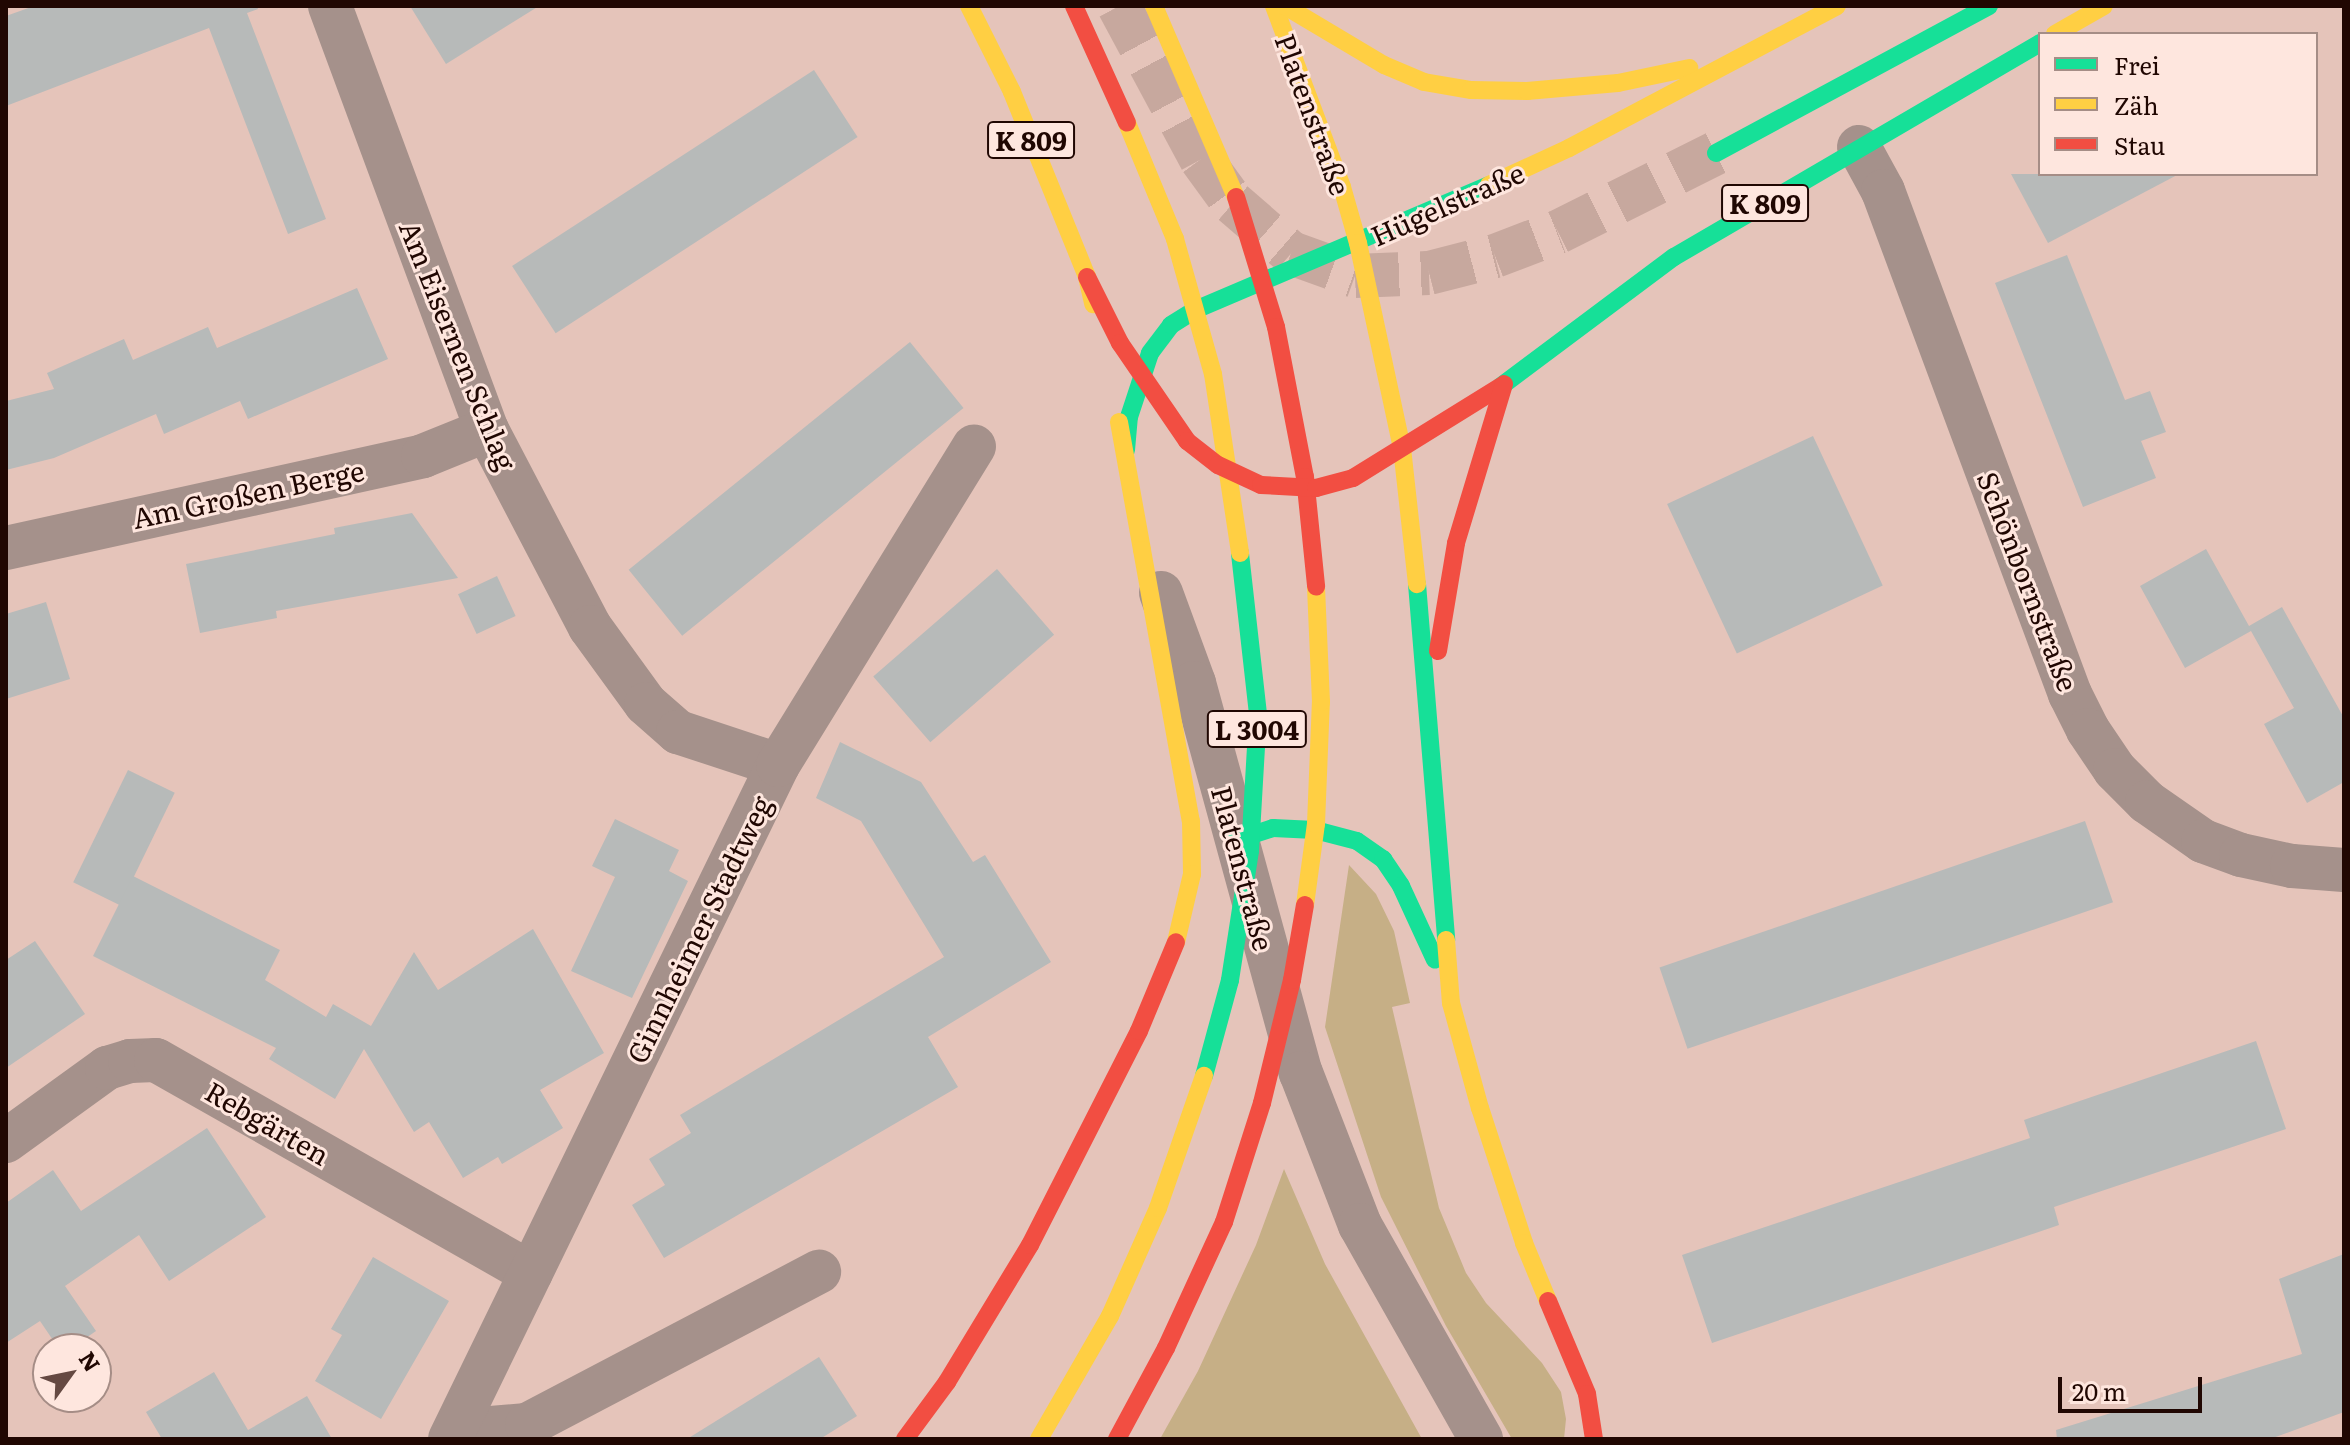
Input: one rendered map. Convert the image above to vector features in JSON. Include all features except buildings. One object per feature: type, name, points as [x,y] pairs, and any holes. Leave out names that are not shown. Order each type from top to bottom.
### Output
[{"type":"main road","name":"K 809","points":[[969,6],[1012,92],[1087,277],[1142,377],[1187,441],[1218,465],[1261,485],[1316,488],[1353,478],[1402,448],[1504,384],[1674,257],[2038,44]]},
{"type":"main road","name":"L 3004","points":[[1039,1439],[1110,1316],[1158,1208],[1197,1101],[1230,980],[1250,851],[1258,714],[1233,489],[1213,374],[1175,239],[1153,179],[1074,6]]},
{"type":"main road","name":"L 3004","points":[[1117,1439],[1166,1348],[1224,1222],[1262,1103],[1292,980],[1305,904],[1316,824],[1321,702],[1317,594],[1305,477],[1276,327],[1232,182],[1154,6]]},
{"type":"main road","name":"Platenstraße","points":[[1274,6],[1342,187],[1358,243],[1402,448],[1428,713],[1451,1003],[1480,1108],[1524,1243],[1587,1394],[1594,1421],[1594,1439]]},
{"type":"main road","points":[[1285,6],[1344,44],[1384,65],[1424,82],[1471,90],[1527,91],[1618,83],[1742,56]]},
{"type":"main road","name":"Hügelstraße","points":[[1126,450],[1129,417],[1150,353],[1171,325],[1195,310],[1358,243],[1569,148],[1837,6]]},
{"type":"main road","name":"K 809","points":[[1716,153],[1989,6]]},
{"type":"main road","points":[[2058,32],[2104,6]]},
{"type":"main road","points":[[1087,277],[1103,347]]},
{"type":"main road","points":[[1428,713],[1456,543],[1504,384]]},
{"type":"main road","name":"Platenstraße","points":[[1116,405],[1142,550]]},
{"type":"main road","points":[[905,1439],[947,1382],[1030,1245],[1125,1059],[1180,931],[1192,874],[1191,821],[1184,766],[1142,550]]},
{"type":"main road","points":[[1192,874],[1220,850],[1273,828],[1315,830],[1357,841],[1383,859],[1420,921],[1451,1003]]},
{"type":"street","name":"Am Eisernen Schlag","points":[[330,6],[487,430],[590,627],[646,704],[678,732],[778,765]]},
{"type":"street","name":"Schönbornstraße","points":[[1859,147],[1883,191],[2070,694],[2108,760],[2147,802],[2203,841],[2241,855],[2292,866],[2344,870]]},
{"type":"street","name":"Am Großen Berge","points":[[6,548],[423,456],[487,430]]},
{"type":"street","name":"Ginnheimer Stadtweg","points":[[452,1435],[778,765],[974,446]]},
{"type":"street","name":"Platenstraße","points":[[1142,550],[1194,683],[1220,850],[1301,1073],[1360,1225],[1481,1439]]},
{"type":"street","name":"Rebgärten","points":[[6,1141],[107,1068],[130,1061],[156,1060],[531,1273]]},
{"type":"street","name":"Ginnheimer Stadtweg","points":[[452,1435],[527,1425],[819,1272]]},
{"type":"shaded area","points":[[1349,865],[1376,894],[1394,931],[1410,1003],[1392,1007],[1439,1208],[1466,1273],[1486,1303],[1542,1363],[1561,1392],[1566,1419],[1564,1439],[1512,1439],[1446,1326],[1381,1197],[1325,1027]]},
{"type":"shaded area","points":[[1284,1169],[1325,1264],[1422,1439],[1160,1439],[1198,1371],[1256,1245]]},
{"type":"tunnel","points":[[1119,6],[1201,159],[1233,203],[1291,253],[1355,276],[1429,273],[1495,256],[1558,232],[1716,153]]},
{"type":"traffic: fast","points":[[1716,153],[1989,6]]},
{"type":"traffic: fast","points":[[1500,387],[1674,257],[2038,44]]},
{"type":"traffic: fast","points":[[1126,450],[1129,417],[1150,353],[1171,325],[1195,310],[1489,185]]},
{"type":"traffic: fast","points":[[1204,1076],[1230,980],[1250,851],[1258,714],[1240,553]]},
{"type":"traffic: fast","points":[[1417,584],[1446,940]]},
{"type":"traffic: fast","points":[[1236,840],[1273,828],[1315,830],[1357,841],[1383,859],[1401,886],[1435,960]]},
{"type":"traffic: slow","points":[[969,6],[1012,92],[1087,277],[1093,304]]},
{"type":"traffic: slow","points":[[1154,6],[1236,197]]},
{"type":"traffic: slow","points":[[1274,6],[1342,187],[1358,243],[1402,448],[1417,584]]},
{"type":"traffic: slow","points":[[1285,6],[1384,65],[1424,82],[1471,90],[1527,91],[1618,83],[1689,68]]},
{"type":"traffic: slow","points":[[1489,185],[1569,148],[1837,6]]},
{"type":"traffic: slow","points":[[2058,32],[2104,6]]},
{"type":"traffic: slow","points":[[1127,123],[1175,239],[1213,374],[1240,553]]},
{"type":"traffic: slow","points":[[1119,422],[1142,550]]},
{"type":"traffic: slow","points":[[1142,550],[1191,821],[1192,874],[1176,942]]},
{"type":"traffic: slow","points":[[1305,905],[1316,824],[1321,702],[1316,586]]},
{"type":"traffic: slow","points":[[1446,940],[1451,1003],[1480,1108],[1524,1243],[1548,1301]]},
{"type":"traffic: slow","points":[[1039,1439],[1110,1316],[1158,1208],[1204,1076]]},
{"type":"traffic: jam","points":[[1074,6],[1127,123]]},
{"type":"traffic: jam","points":[[1236,197],[1276,327],[1305,477],[1316,586]]},
{"type":"traffic: jam","points":[[1087,277],[1120,343],[1187,441],[1218,465],[1261,485],[1316,488],[1353,478],[1500,387]]},
{"type":"traffic: jam","points":[[1438,651],[1456,543],[1504,384]]},
{"type":"traffic: jam","points":[[1117,1439],[1166,1348],[1224,1222],[1262,1103],[1292,980],[1305,905]]},
{"type":"traffic: jam","points":[[905,1439],[947,1382],[1030,1245],[1139,1031],[1176,942]]},
{"type":"traffic: jam","points":[[1548,1301],[1587,1394],[1594,1439]]}]
